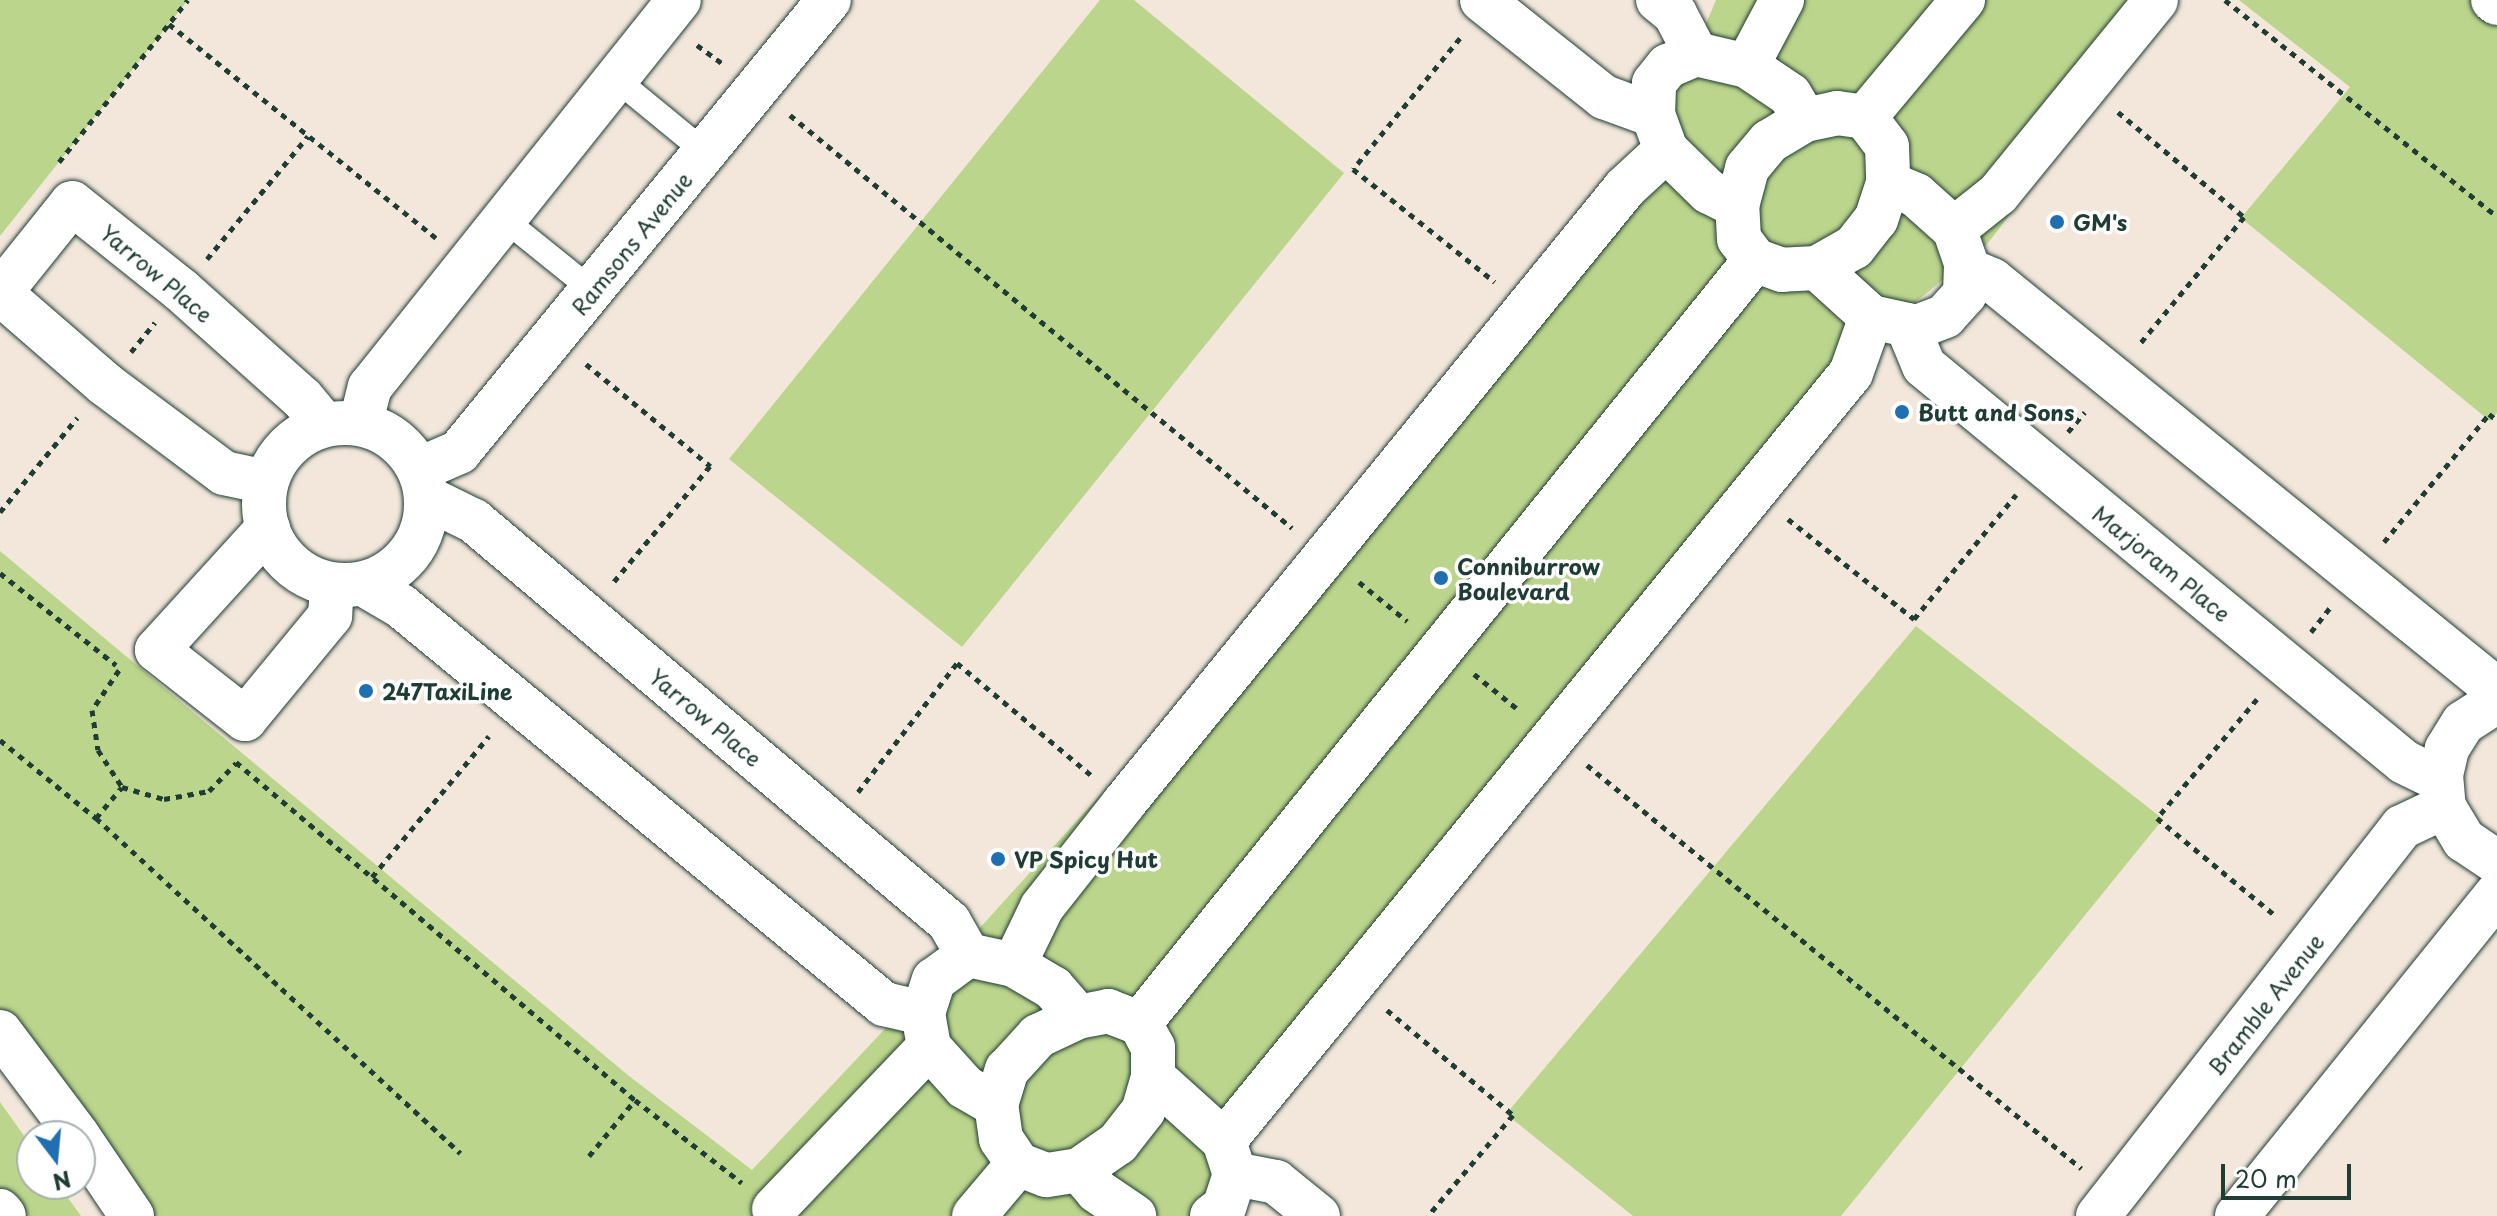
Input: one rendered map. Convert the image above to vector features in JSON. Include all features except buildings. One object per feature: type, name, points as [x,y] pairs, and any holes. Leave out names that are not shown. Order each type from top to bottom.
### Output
[{"type":"street","name":"Ramsons Avenue","points":[[424,483],[459,452],[829,0]]},
{"type":"street","points":[[1658,0],[1675,14],[1696,54]]},
{"type":"street","points":[[1747,66],[1782,0]]},
{"type":"street","points":[[1865,117],[1963,0]]},
{"type":"street","points":[[1817,268],[1889,321],[1917,327],[1945,316],[1965,294],[1960,249],[1998,194],[2156,0]]},
{"type":"street","points":[[1485,2],[1604,97],[1659,132],[1709,192],[1737,206]]},
{"type":"street","points":[[342,423],[671,10]]},
{"type":"street","points":[[1014,965],[1042,907],[1625,188],[1659,132],[1654,83],[1668,66],[1696,54],[1747,66],[1790,95],[1805,120]]},
{"type":"street","points":[[1837,113],[1865,117],[1887,146],[1888,183],[1876,219],[1862,238],[1817,268],[1782,270],[1755,260],[1739,239],[1737,206],[1747,168],[1770,141],[1805,120],[1837,113]]},
{"type":"street","points":[[1888,183],[1916,195],[1960,249],[1992,280],[2497,690]]},
{"type":"street","name":"Yarrow Place","points":[[266,482],[224,473],[105,384],[0,293],[72,203],[181,290],[302,398],[342,423]]},
{"type":"street","points":[[1140,1023],[1755,260]]},
{"type":"street","points":[[1212,1216],[1224,1207],[1230,1157],[1355,984],[1851,373],[1889,321]]},
{"type":"street","name":"Marjoram Place","points":[[1889,321],[1924,366],[2442,794]]},
{"type":"street","points":[[268,528],[157,650],[235,736],[330,616],[349,585],[412,551],[424,526],[424,483],[395,437],[342,423],[298,437],[278,457],[266,482],[268,528],[281,553],[301,572],[349,585],[401,606],[884,1004],[926,1030],[965,1087],[996,1105]]},
{"type":"street","name":"Yarrow Place","points":[[424,483],[474,521],[949,922],[968,955]]},
{"type":"street","points":[[2497,701],[2463,723],[2447,749],[2442,794],[2464,840],[2497,862]]},
{"type":"street","name":"Bramble Avenue","points":[[2106,1206],[2402,827],[2442,794]]},
{"type":"street","points":[[2237,1216],[2497,894]]},
{"type":"street","points":[[774,1209],[926,1030],[934,980],[968,955],[1014,965],[1053,988],[1078,1017]]},
{"type":"street","points":[[1108,1011],[1140,1023],[1153,1047],[1153,1077],[1143,1111],[1118,1143],[1079,1170],[1046,1175],[1018,1164],[1001,1139],[996,1105],[1007,1070],[1038,1036],[1078,1017],[1108,1011]]},
{"type":"street","points":[[0,1032],[66,1120]]},
{"type":"street","points":[[1153,1077],[1230,1157],[1276,1182],[1318,1216]]},
{"type":"street","points":[[96,1163],[132,1216]]},
{"type":"street","points":[[974,1216],[1018,1164]]},
{"type":"street","points":[[1079,1170],[1097,1191],[1134,1216]]},
{"type":"street","points":[[0,1211],[4,1216]]},
{"type":"lane","points":[[616,79],[705,152]]},
{"type":"lane","points":[[504,219],[592,290]]},
{"type":"path","points":[[50,174],[188,0]]},
{"type":"path","points":[[2225,0],[2497,216]]},
{"type":"path","points":[[1485,2],[1353,169],[1527,308]]},
{"type":"path","points":[[671,10],[757,89],[1325,555],[1553,737],[2106,1206]]},
{"type":"path","points":[[169,24],[468,264]]},
{"type":"path","points":[[1753,492],[1914,619],[2113,378],[2244,217],[2087,85]]},
{"type":"path","points":[[554,338],[710,466],[586,616]]},
{"type":"path","points":[[0,573],[132,678]]},
{"type":"path","points":[[833,824],[957,663],[1124,803]]},
{"type":"path","points":[[120,668],[92,710],[98,750],[122,787],[164,799],[209,791],[237,762],[251,742],[235,736],[237,762],[635,1100],[774,1209]]},
{"type":"path","points":[[372,877],[518,702]]},
{"type":"path","points":[[0,740],[96,818],[460,1153]]},
{"type":"path","points":[[96,818],[122,787]]},
{"type":"path","points":[[1355,984],[1513,1115],[1428,1216]]},
{"type":"path","points":[[589,1156],[635,1100]]},
{"type":"green space","points":[[0,0],[188,0],[0,236]]},
{"type":"green space","points":[[1100,0],[1134,0],[1344,173],[962,647],[729,459]]},
{"type":"green space","points":[[1716,0],[2179,0],[1987,244],[1818,381],[1243,1131],[1221,1216],[132,1216],[96,1166],[96,1120],[63,1120],[0,1032],[0,551],[629,1076],[752,1170],[978,930],[1626,214]]},
{"type":"green space","points":[[2239,0],[2497,0],[2497,413],[2490,421],[2241,218],[2350,87]]},
{"type":"green space","points":[[1916,626],[2163,819],[1841,1216],[1633,1216],[1506,1114]]},
{"type":"green space","points":[[0,1102],[16,1124],[16,1200],[70,1200],[81,1216],[18,1216],[0,1190]]},
{"type":"place","name":"GM's","points":[[2057,222]]},
{"type":"place","name":"Butt and Sons","points":[[1902,412]]},
{"type":"place","name":"Conniburrow Boulevard","points":[[1441,578]]},
{"type":"place","name":"247TaxiLine","points":[[366,691]]},
{"type":"place","name":"VP Spicy Hut","points":[[998,859]]}]
